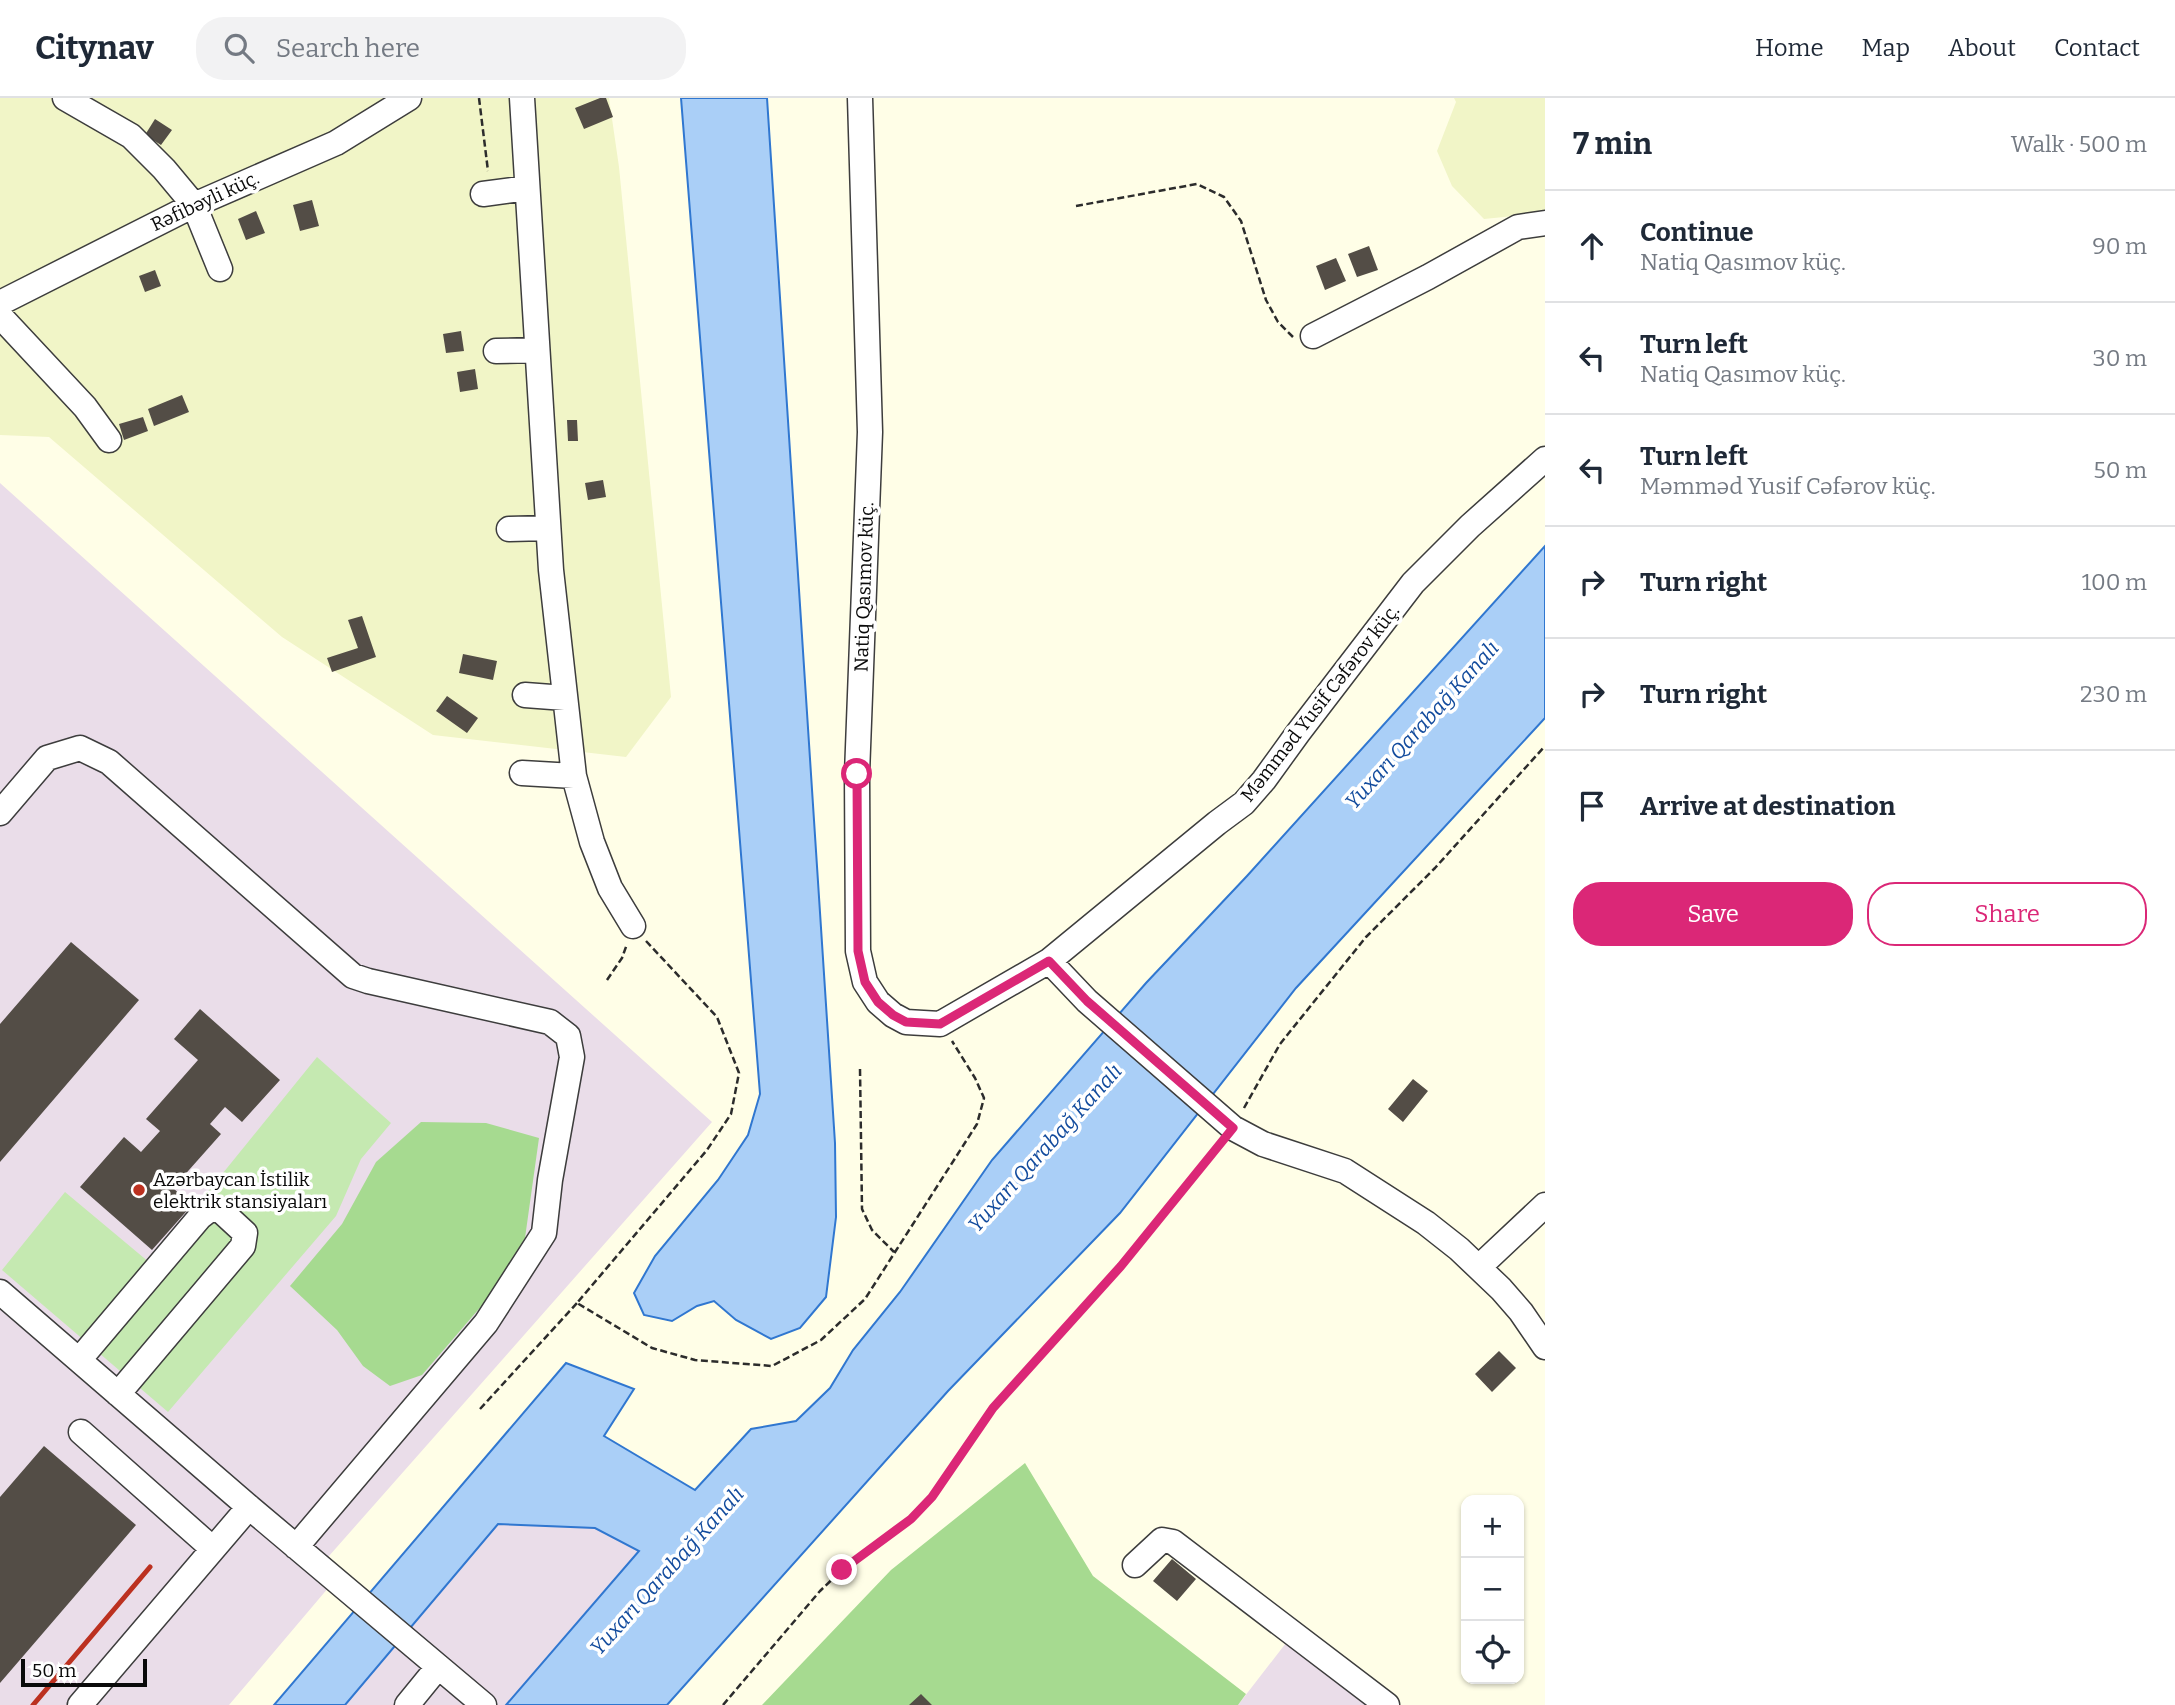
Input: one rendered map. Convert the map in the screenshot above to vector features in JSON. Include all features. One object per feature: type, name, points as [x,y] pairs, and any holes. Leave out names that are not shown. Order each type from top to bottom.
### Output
[{"type":"street","points":[[65,98],[131,136],[164,169],[194,205],[220,269]]},
{"type":"street","name":"Rəfibəyli küç.","points":[[0,303],[194,205],[336,143],[410,98]]},
{"type":"street","points":[[522,98],[548,528],[574,776],[592,842],[610,888],[633,926]]},
{"type":"street","name":"Natiq Qasımov küç.","points":[[860,98],[870,432],[857,774],[858,951],[865,982],[878,1002],[906,1022],[940,1024]]},
{"type":"street","points":[[486,187],[527,188]]},
{"type":"street","points":[[1312,336],[1428,277],[1518,227],[1545,223]]},
{"type":"street","points":[[0,316],[86,407],[109,440]]},
{"type":"street","points":[[496,351],[537,350]]},
{"type":"street","name":"Məmməd Yusif Cəfərov küç.","points":[[940,1024],[1049,961],[1244,803],[1413,583],[1470,526],[1545,458]]},
{"type":"street","points":[[509,529],[548,528]]},
{"type":"street","points":[[525,695],[565,698]]},
{"type":"street","points":[[0,813],[47,758],[80,748],[108,762],[353,976],[550,1022],[568,1035],[572,1057],[550,1180],[544,1233],[486,1323],[296,1547]]},
{"type":"street","points":[[522,773],[574,776]]},
{"type":"street","points":[[1049,961],[1087,1001],[1233,1128],[1263,1144],[1345,1171],[1426,1223],[1479,1267],[1521,1312],[1545,1347]]},
{"type":"street","points":[[1479,1267],[1545,1205]]},
{"type":"street","points":[[79,1360],[200,1217],[209,1210],[219,1209],[233,1220],[245,1233],[243,1246],[118,1394]]},
{"type":"street","points":[[0,1292],[483,1704]]},
{"type":"street","points":[[81,1432],[212,1549]]},
{"type":"street","points":[[80,1705],[249,1507]]},
{"type":"street","points":[[1135,1565],[1162,1540],[1173,1542],[1387,1705]]},
{"type":"street","points":[[407,1705],[438,1667]]},
{"type":"path","points":[[479,98],[486,187]]},
{"type":"path","points":[[1076,206],[1197,184],[1224,197],[1241,221],[1266,300],[1278,322],[1289,336],[1298,339],[1312,336]]},
{"type":"path","points":[[723,1705],[820,1591],[842,1570],[911,1519],[932,1497],[993,1408],[1121,1266],[1233,1128],[1280,1044],[1366,937],[1435,868],[1545,746]]},
{"type":"path","points":[[480,1409],[577,1303],[707,1150],[731,1114],[738,1073],[717,1017],[633,926],[622,958],[607,980]]},
{"type":"path","points":[[577,1303],[652,1348],[695,1360],[772,1366],[821,1340],[865,1299],[977,1124],[984,1098],[975,1078],[940,1024]]},
{"type":"path","points":[[860,1069],[862,1209],[872,1230],[894,1252]]},
{"type":"shaded area","name":"Azərbaycan İstilik elektrik stansiyaları","points":[[0,483],[712,1122],[314,1573],[329,1587],[229,1705],[0,1705]]},
{"type":"shaded area","points":[[497,1524],[595,1528],[639,1551],[506,1705],[345,1705]]},
{"type":"shaded area","points":[[1286,1643],[1367,1705],[1238,1705]]},
{"type":"green space","points":[[0,98],[609,98],[619,167],[671,697],[626,757],[433,735],[282,637],[49,437],[0,435]]},
{"type":"green space","points":[[1454,98],[1545,98],[1545,213],[1484,219],[1452,186],[1437,151],[1456,102]]},
{"type":"green space","points":[[317,1057],[391,1123],[361,1159],[336,1216],[168,1412],[2,1270],[65,1192],[150,1263]]},
{"type":"green space","points":[[421,1122],[486,1123],[539,1138],[525,1238],[484,1303],[422,1375],[390,1386],[363,1366],[337,1330],[290,1286],[342,1224],[376,1162]]},
{"type":"green space","points":[[1025,1463],[1093,1576],[1246,1694],[1238,1705],[762,1705],[891,1570]]},
{"type":"water","points":[[681,98],[767,98],[835,1143],[836,1217],[826,1297],[800,1328],[771,1339],[736,1320],[714,1301],[697,1306],[672,1321],[644,1315],[634,1293],[655,1256],[718,1180],[748,1135],[760,1094]]},
{"type":"water","name":"Yuxarı Qarabağ Kanalı","points":[[1545,546],[1545,718],[1296,988],[1120,1213],[948,1391],[667,1705],[506,1705],[639,1551],[595,1528],[498,1524],[345,1705],[274,1705],[566,1363],[634,1389],[604,1436],[695,1490],[751,1429],[796,1421],[830,1388],[853,1350],[900,1292],[992,1160],[1146,983],[1247,876]]},
{"type":"building","points":[[606,98],[613,117],[584,129],[575,108]]},
{"type":"building","points":[[155,119],[172,130],[161,145],[145,135]]},
{"type":"building","points":[[312,200],[319,226],[300,231],[293,205]]},
{"type":"building","points":[[256,211],[265,233],[246,240],[238,219]]},
{"type":"building","points":[[1369,246],[1378,270],[1357,277],[1348,254]]},
{"type":"building","points":[[1336,258],[1346,281],[1325,290],[1316,266]]},
{"type":"building","points":[[155,270],[161,286],[145,292],[139,276]]},
{"type":"building","points":[[461,331],[464,351],[446,353],[443,334]]},
{"type":"building","points":[[475,369],[478,389],[460,392],[457,372]]},
{"type":"building","points":[[182,395],[189,412],[154,426],[148,409]]},
{"type":"building","points":[[143,417],[148,431],[124,440],[119,424]]},
{"type":"building","points":[[567,420],[577,420],[578,441],[568,441]]},
{"type":"building","points":[[603,480],[606,497],[588,500],[585,483]]},
{"type":"building","points":[[362,616],[376,657],[332,672],[327,658],[358,648],[348,620]]},
{"type":"building","points":[[463,654],[497,661],[493,680],[459,673]]},
{"type":"building","points":[[447,696],[478,718],[467,733],[436,711]]},
{"type":"building","points":[[71,942],[139,1000],[0,1162],[0,1024]]},
{"type":"building","points":[[200,1009],[280,1080],[242,1122],[225,1107],[210,1124],[221,1134],[173,1188],[192,1205],[152,1250],[80,1187],[124,1137],[141,1152],[160,1131],[146,1119],[198,1060],[174,1039]]},
{"type":"building","points":[[1413,1079],[1428,1091],[1403,1122],[1388,1109]]},
{"type":"building","points":[[1499,1351],[1516,1368],[1492,1392],[1475,1374]]},
{"type":"building","points":[[44,1446],[136,1525],[0,1683],[0,1497]]},
{"type":"building","points":[[1172,1559],[1196,1579],[1177,1601],[1153,1581]]},
{"type":"building","points":[[921,1694],[932,1705],[909,1705]]},
{"type":"railway","points":[[33,1705],[150,1567]]},
{"type":"place","name":"Azərbaycan İstilik elektrik stansiyaları","points":[[139,1190]]},
{"type":"route","points":[[842,1570],[911,1519],[932,1497],[993,1408],[1121,1266],[1233,1128],[1087,1001],[1049,961],[940,1024],[906,1022],[878,1002],[865,982],[858,951],[857,774]]}]
